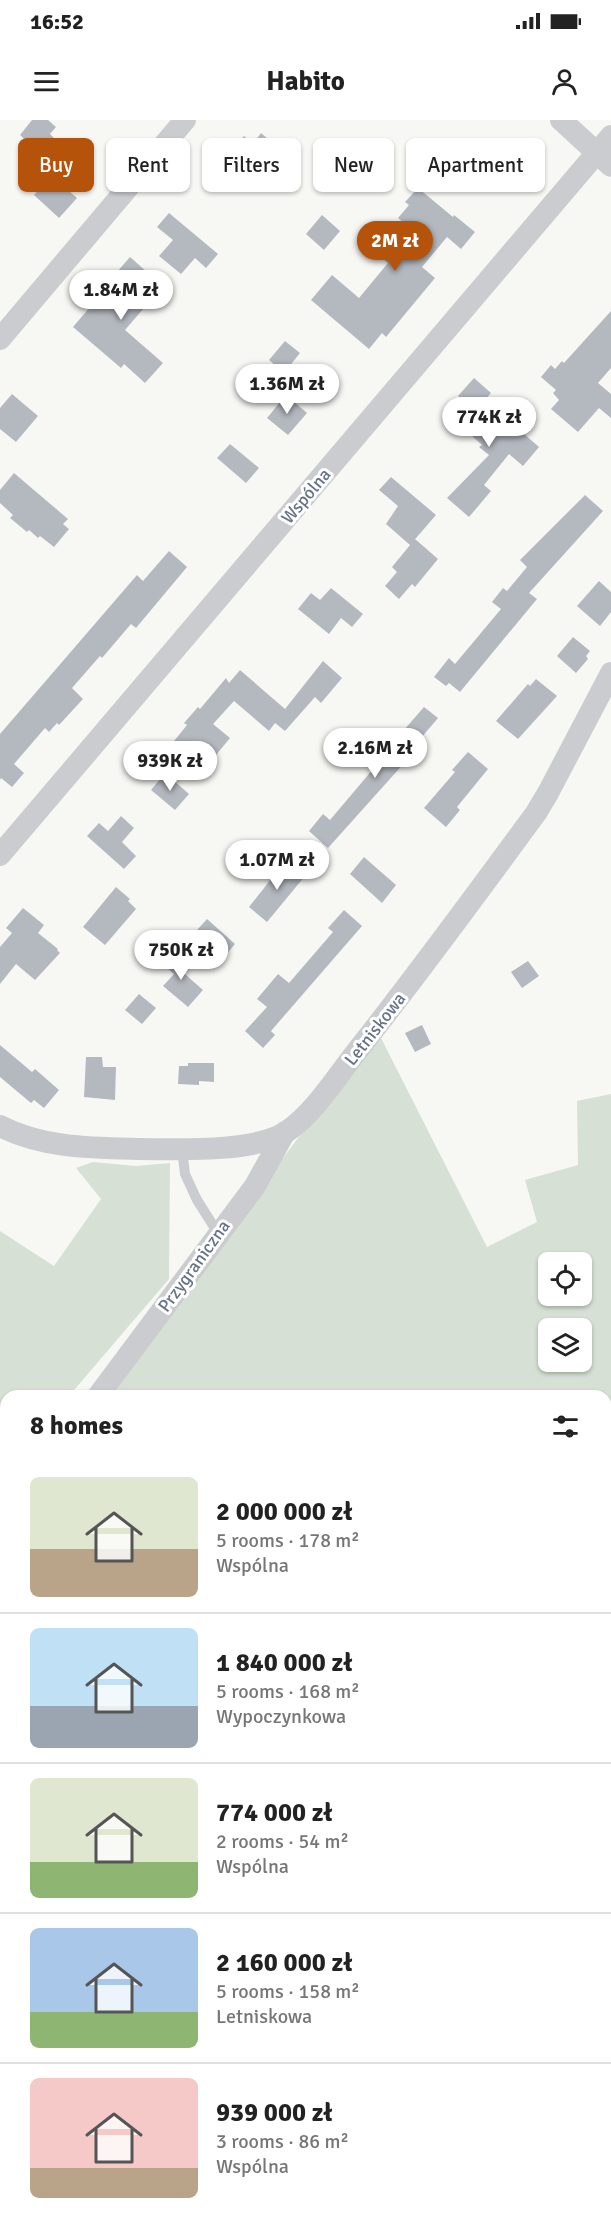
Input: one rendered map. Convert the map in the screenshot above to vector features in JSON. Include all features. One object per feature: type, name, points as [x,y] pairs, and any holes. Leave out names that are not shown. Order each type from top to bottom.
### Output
[{"type":"street","points":[[0,339],[185,120]]},
{"type":"street","points":[[561,120],[603,159]]},
{"type":"street","name":"Wspólna","points":[[0,855],[603,159],[611,136]]},
{"type":"street","name":"Letniskowa","points":[[0,1126],[35,1140],[105,1149],[182,1149],[248,1145],[285,1132],[310,1110],[414,978],[536,813],[611,674]]},
{"type":"street","name":"Przygraniczna","points":[[102,1390],[255,1186],[285,1132]]},
{"type":"lane","points":[[182,1149],[185,1174],[196,1200],[218,1233]]},
{"type":"shaded area","points":[[381,1038],[487,1247],[537,1222],[525,1180],[578,1165],[577,1101],[611,1094],[611,1390],[109,1390],[298,1138]]},
{"type":"shaded area","points":[[93,1162],[136,1166],[170,1163],[169,1279],[74,1390],[0,1390],[0,1231],[54,1266],[101,1199],[76,1168]]},
{"type":"building","points":[[32,120],[48,120],[56,127],[50,134],[54,138],[23,138],[20,135]]},
{"type":"building","points":[[261,133],[267,138],[257,138]]},
{"type":"building","points":[[37,192],[70,192],[77,198],[59,218],[34,195]]},
{"type":"building","points":[[414,192],[423,192],[475,232],[461,249],[447,237],[422,267],[435,278],[386,337],[382,333],[369,349],[311,300],[332,275],[359,298],[388,263],[377,253],[403,222],[398,218],[409,205],[405,202]]},
{"type":"building","points":[[169,213],[218,254],[206,268],[195,258],[181,274],[159,256],[173,240],[157,227]]},
{"type":"building","points":[[322,215],[340,231],[324,250],[306,234]]},
{"type":"building","points":[[130,257],[155,279],[142,294],[150,301],[125,330],[163,363],[145,383],[124,364],[121,368],[73,327]]},
{"type":"building","points":[[611,311],[611,368],[598,383],[611,394],[611,418],[599,408],[578,432],[551,409],[559,400],[553,393],[556,390],[541,377],[551,365],[555,369],[562,361],[564,363]]},
{"type":"building","points":[[285,341],[300,353],[284,373],[269,360]]},
{"type":"building","points":[[474,378],[491,393],[485,400],[539,447],[523,466],[509,454],[484,485],[491,491],[469,517],[447,498],[489,455],[479,447],[482,445],[473,437],[472,431],[483,418],[458,396]]},
{"type":"building","points":[[12,394],[38,416],[16,442],[0,429],[0,408]]},
{"type":"building","points":[[286,395],[307,413],[288,435],[267,418]]},
{"type":"building","points":[[230,444],[259,468],[246,483],[217,458]]},
{"type":"building","points":[[14,473],[68,519],[63,524],[69,529],[54,547],[40,536],[38,538],[29,530],[27,532],[10,518],[13,515],[0,503],[0,490]]},
{"type":"building","points":[[391,477],[436,515],[410,545],[386,524],[398,506],[379,490]]},
{"type":"building","points":[[585,495],[603,511],[529,593],[537,599],[460,692],[449,683],[446,686],[434,677],[449,658],[455,664],[501,609],[492,602],[503,588],[507,591],[527,567],[520,560]]},
{"type":"building","points":[[415,539],[438,559],[415,587],[412,584],[399,599],[385,586],[397,572],[392,567]]},
{"type":"building","points":[[169,551],[187,567],[136,628],[131,624],[72,688],[83,699],[59,725],[57,723],[49,732],[45,728],[14,764],[24,773],[12,787],[1,778],[0,780],[0,734],[137,575],[143,581]]},
{"type":"building","points":[[599,581],[611,592],[611,612],[600,626],[577,606]]},
{"type":"building","points":[[331,588],[363,614],[352,627],[341,618],[329,634],[298,609],[311,593],[320,600]]},
{"type":"building","points":[[573,637],[590,651],[586,656],[588,659],[576,673],[557,656]]},
{"type":"building","points":[[323,661],[342,678],[321,703],[315,697],[285,731],[275,723],[269,731],[234,701],[213,724],[230,738],[207,766],[174,741],[187,725],[184,723],[198,707],[200,709],[226,678],[229,683],[240,670],[285,709]]},
{"type":"building","points":[[536,679],[557,696],[518,739],[496,721],[528,684],[530,686]]},
{"type":"building","points":[[424,707],[438,718],[421,738],[424,741],[328,848],[309,831],[323,814],[330,820]]},
{"type":"building","points":[[468,752],[488,769],[457,807],[460,810],[446,827],[424,808],[455,772],[452,770]]},
{"type":"building","points":[[165,773],[189,794],[175,810],[151,790]]},
{"type":"building","points":[[121,816],[134,828],[122,842],[136,856],[124,869],[87,836],[99,823],[108,831]]},
{"type":"building","points":[[364,857],[396,885],[382,903],[350,874]]},
{"type":"building","points":[[286,860],[305,876],[267,922],[249,907]]},
{"type":"building","points":[[116,887],[130,899],[128,901],[136,909],[105,945],[83,927]]},
{"type":"building","points":[[23,908],[44,925],[38,933],[60,953],[35,980],[16,964],[0,984],[0,947],[12,933],[6,928]]},
{"type":"building","points":[[344,910],[362,926],[271,1031],[275,1035],[263,1048],[245,1031],[267,1007],[257,999],[278,974],[289,983],[333,932],[328,928]]},
{"type":"building","points":[[207,919],[235,944],[219,963],[190,938]]},
{"type":"building","points":[[172,951],[185,961],[178,968],[203,990],[188,1007],[163,986],[174,974],[162,963]]},
{"type":"building","points":[[528,961],[539,976],[522,988],[511,972]]},
{"type":"building","points":[[139,994],[156,1008],[142,1024],[125,1010]]},
{"type":"building","points":[[422,1025],[431,1044],[415,1052],[405,1033]]},
{"type":"building","points":[[0,1045],[32,1072],[35,1069],[59,1090],[44,1108],[34,1100],[31,1103],[0,1077]]},
{"type":"building","points":[[86,1057],[102,1057],[103,1067],[116,1067],[115,1100],[84,1097]]},
{"type":"building","points":[[188,1063],[214,1063],[214,1082],[199,1081],[199,1085],[178,1084],[179,1066],[188,1066]]}]
